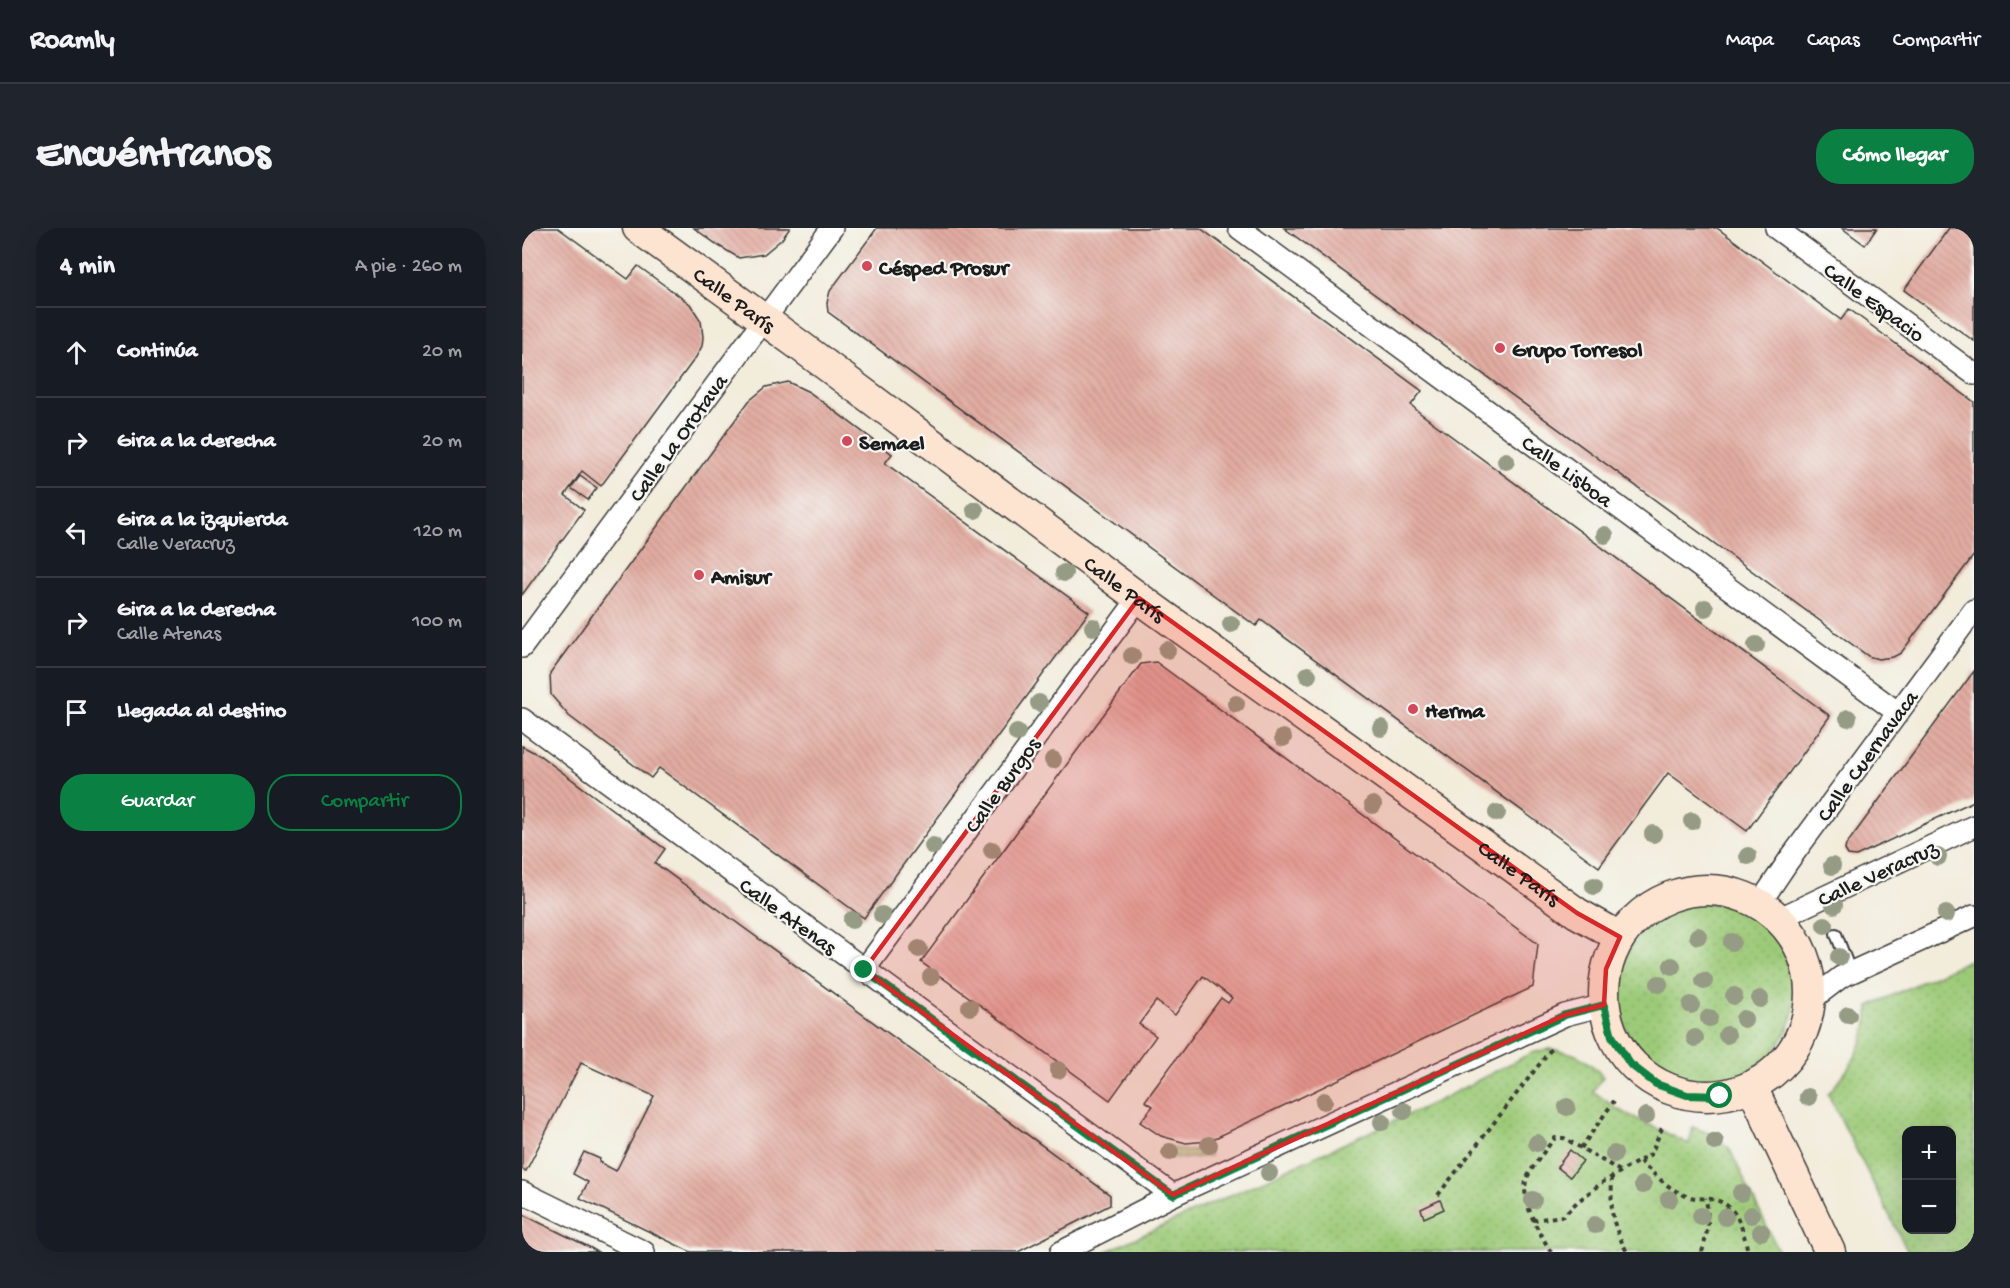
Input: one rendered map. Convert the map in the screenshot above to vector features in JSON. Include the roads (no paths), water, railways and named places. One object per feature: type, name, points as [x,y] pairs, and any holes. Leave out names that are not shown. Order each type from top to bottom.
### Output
[{"type":"main road","name":"Calle París","points":[[638,228],[1138,598],[1577,913],[1620,937]]},
{"type":"main road","points":[[1699,889],[1730,891],[1770,910],[1798,942],[1809,970],[1811,1000],[1802,1036],[1781,1066],[1752,1087],[1720,1096],[1687,1095],[1656,1084],[1630,1064],[1612,1036],[1604,1005],[1606,969],[1620,937],[1641,913],[1668,897],[1699,889]]},
{"type":"main road","points":[[1752,1087],[1830,1252]]},
{"type":"street","name":"Calle La Orotava","points":[[522,647],[832,228]]},
{"type":"street","name":"Calle Lisboa","points":[[1239,228],[1897,712]]},
{"type":"street","name":"Calle Espacio","points":[[1776,228],[1974,374]]},
{"type":"street","name":"Calle Burgos","points":[[864,970],[1138,598]]},
{"type":"street","name":"Calle Cuernavaca","points":[[1770,910],[1789,860],[1974,610]]},
{"type":"street","name":"Calle Atenas","points":[[522,719],[1173,1195]]},
{"type":"street","name":"Calle Veracruz","points":[[1770,910],[1974,826]]},
{"type":"street","points":[[1811,1000],[1841,977],[1974,916]]},
{"type":"street","points":[[1062,1252],[1173,1195],[1565,1015],[1604,1005]]},
{"type":"street","points":[[522,1192],[644,1252]]},
{"type":"lane","points":[[1836,934],[1851,973]]},
{"type":"place","name":"Césped Prosur","points":[[867,266]]},
{"type":"place","name":"Grupo Torresol","points":[[1500,348]]},
{"type":"place","name":"Semael","points":[[847,441]]},
{"type":"place","name":"Amisur","points":[[699,575]]},
{"type":"place","name":"Herma","points":[[1413,709]]}]
